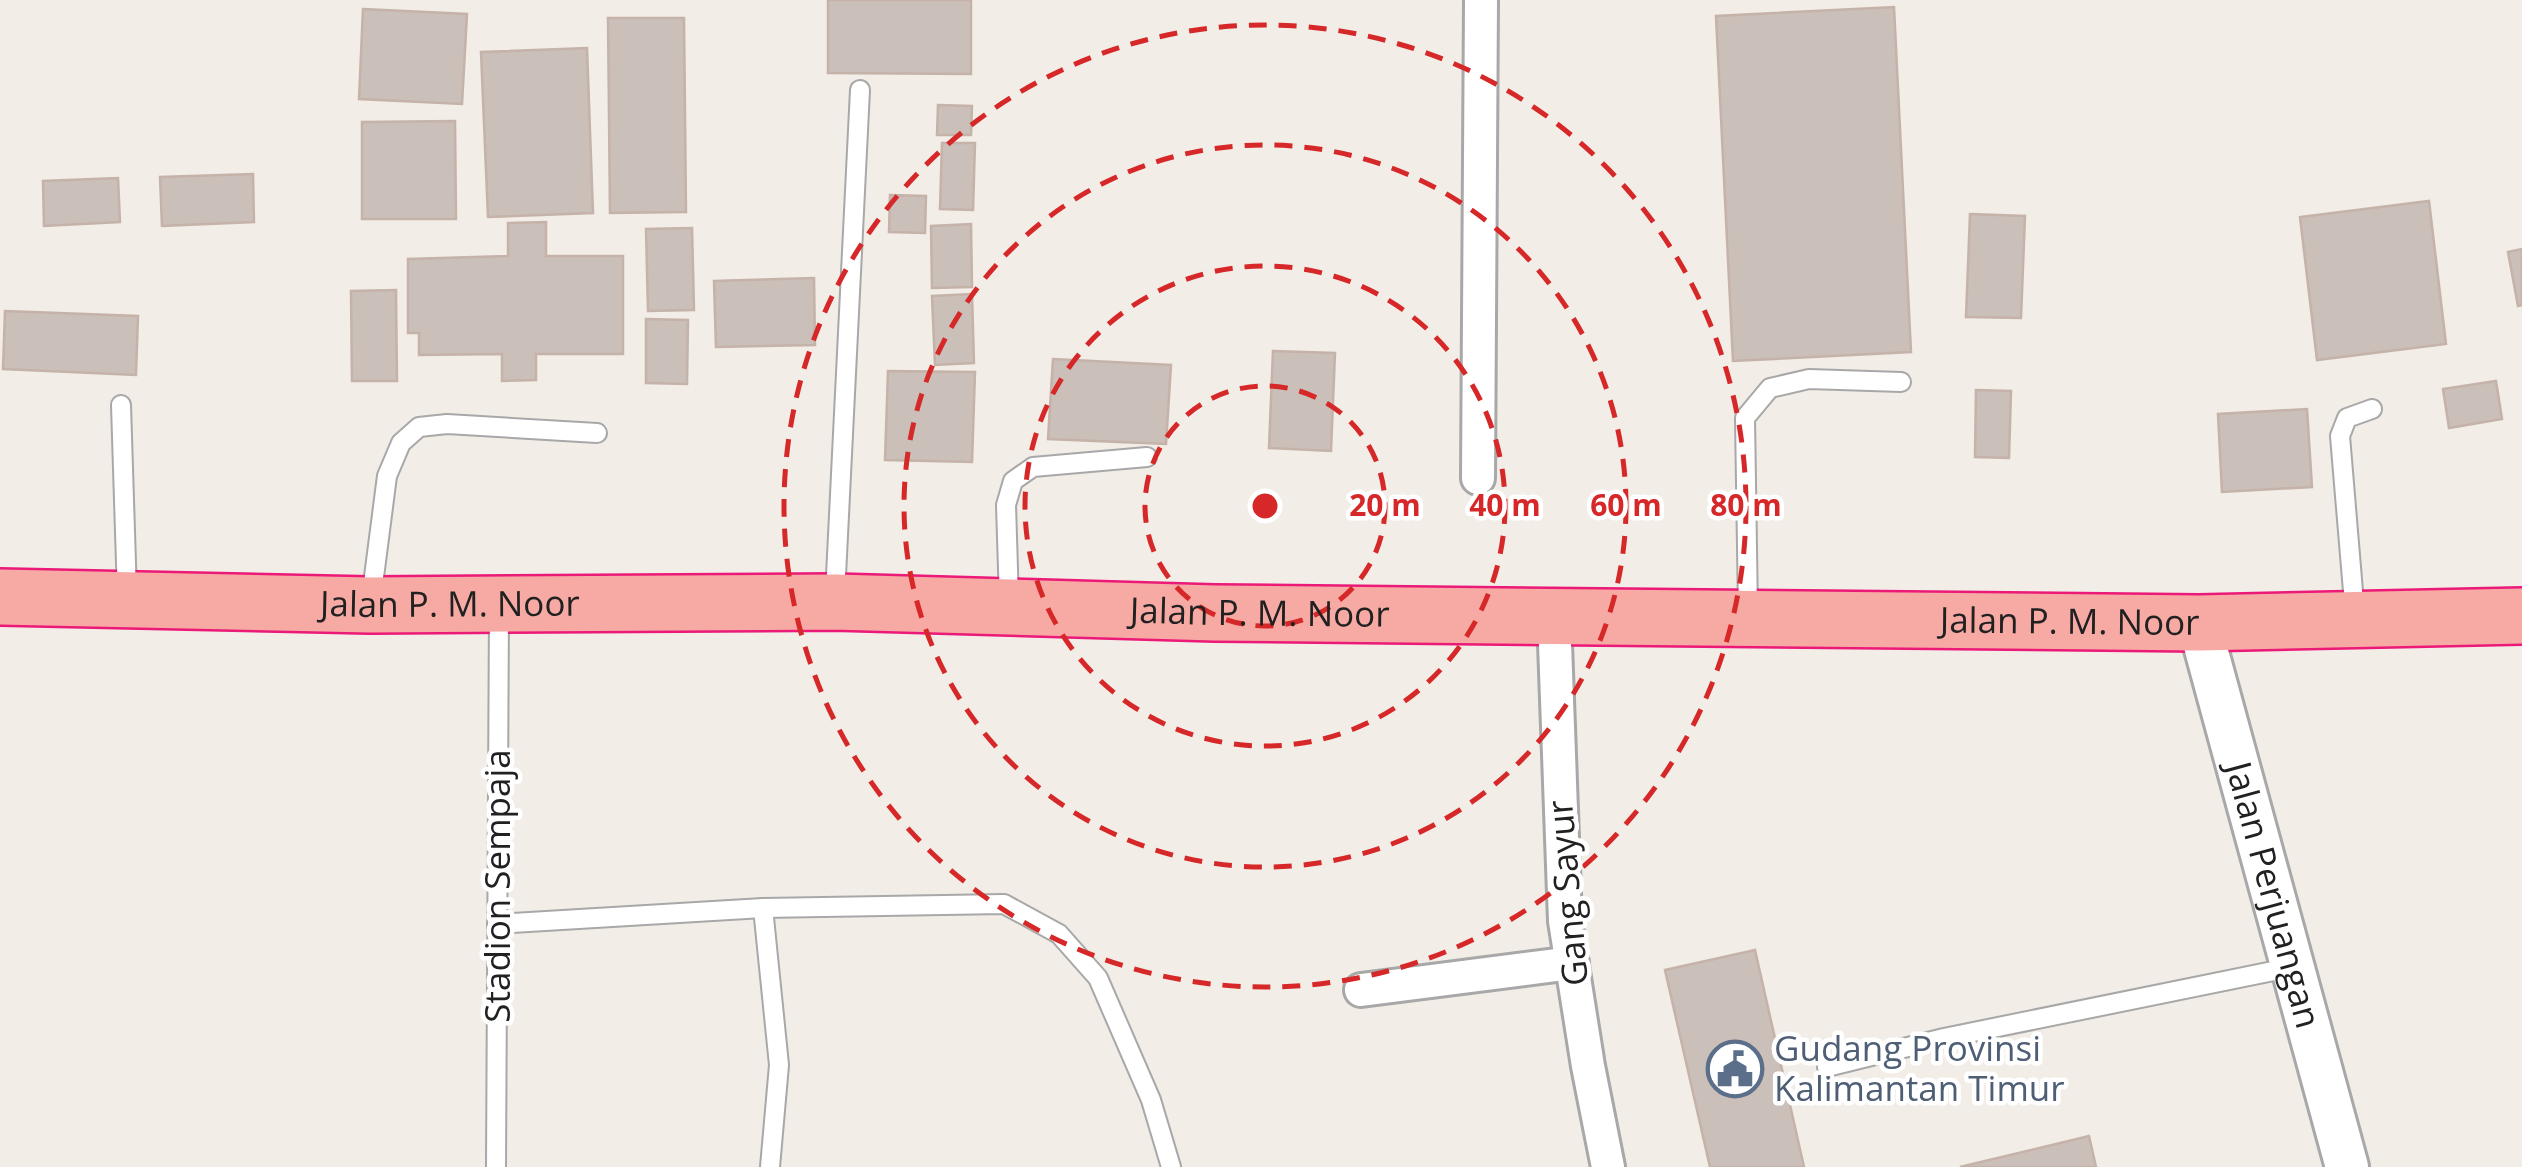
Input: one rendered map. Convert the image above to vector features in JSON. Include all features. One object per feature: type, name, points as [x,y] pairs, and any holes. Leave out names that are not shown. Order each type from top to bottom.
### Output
[{"type":"highway","name":"Jalan P. M. Noor","points":[[0,598],[370,605],[834,602],[1214,613],[2199,623],[2522,616]]},
{"type":"street","points":[[1478,478],[1481,0]]},
{"type":"street","name":"Gang Sayur","points":[[1554,616],[1564,921],[1608,1167]]},
{"type":"street","name":"Jalan Perjuangan","points":[[2199,623],[2347,1167]]},
{"type":"street","points":[[1361,990],[1572,964]]},
{"type":"lane","points":[[834,602],[860,90]]},
{"type":"lane","points":[[1748,618],[1745,418],[1770,388],[1809,379],[1901,382]]},
{"type":"lane","points":[[121,405],[127,600]]},
{"type":"lane","points":[[2355,620],[2340,436],[2347,418],[2372,409]]},
{"type":"lane","points":[[370,605],[387,476],[401,443],[419,427],[447,424],[596,433]]},
{"type":"lane","points":[[1010,607],[1006,505],[1013,480],[1032,467],[1147,457]]},
{"type":"lane","name":"Stadion Sempaja","points":[[496,1167],[500,605]]},
{"type":"lane","points":[[497,924],[763,908],[1004,904],[1060,934],[1098,978],[1151,1100],[1170,1167]]},
{"type":"lane","points":[[763,908],[779,1065],[770,1167]]},
{"type":"lane","points":[[1826,1067],[1944,1038],[2293,967]]},
{"type":"building","points":[[828,0],[971,0],[971,74],[828,73]]},
{"type":"building","points":[[1894,7],[1911,352],[1733,361],[1716,16]]},
{"type":"building","points":[[363,9],[467,14],[462,104],[359,99]]},
{"type":"building","points":[[608,18],[684,18],[686,212],[610,213]]},
{"type":"building","points":[[587,48],[593,213],[488,217],[481,52]]},
{"type":"building","points":[[938,105],[972,106],[971,135],[937,135]]},
{"type":"building","points":[[455,121],[456,219],[362,219],[362,122]]},
{"type":"building","points":[[942,143],[975,143],[973,210],[940,209]]},
{"type":"building","points":[[253,174],[254,222],[162,226],[160,177]]},
{"type":"building","points":[[118,178],[120,222],[44,226],[43,181]]},
{"type":"building","points":[[890,195],[926,196],[925,233],[889,232]]},
{"type":"building","points":[[2429,201],[2446,344],[2317,360],[2300,217]]},
{"type":"building","points":[[1970,214],[2025,216],[2021,318],[1966,317]]},
{"type":"building","points":[[546,222],[546,256],[623,256],[623,354],[536,354],[536,380],[502,381],[502,354],[419,355],[419,333],[408,333],[408,259],[508,256],[508,223]]},
{"type":"building","points":[[971,224],[972,287],[932,288],[931,226]]},
{"type":"building","points":[[692,228],[694,310],[648,311],[646,229]]},
{"type":"building","points":[[2522,249],[2522,305],[2518,306],[2508,252]]},
{"type":"building","points":[[814,278],[815,345],[716,347],[714,281]]},
{"type":"building","points":[[396,290],[397,381],[352,381],[351,291]]},
{"type":"building","points":[[972,294],[974,363],[935,365],[932,296]]},
{"type":"building","points":[[5,311],[138,316],[136,375],[3,369]]},
{"type":"building","points":[[646,319],[688,320],[687,384],[646,383]]},
{"type":"building","points":[[1273,351],[1335,353],[1331,451],[1269,448]]},
{"type":"building","points":[[1053,359],[1171,365],[1166,444],[1048,439]]},
{"type":"building","points":[[888,371],[975,372],[972,462],[885,460]]},
{"type":"building","points":[[2496,381],[2502,419],[2449,428],[2443,389]]},
{"type":"building","points":[[1976,390],[2011,391],[2009,458],[1975,457]]},
{"type":"building","points":[[2307,409],[2312,487],[2222,492],[2218,414]]},
{"type":"building","name":"Gudang Provinsi Kalimantan Timur","points":[[1755,950],[1804,1167],[1710,1167],[1665,970]]},
{"type":"building","name":"Gudang Provinsi Kalimantan Timur","points":[[2089,1136],[2096,1167],[1960,1167]]},
{"type":"place","name":"Gudang Provinsi Kalimantan Timur","points":[[1735,1069]]}]
